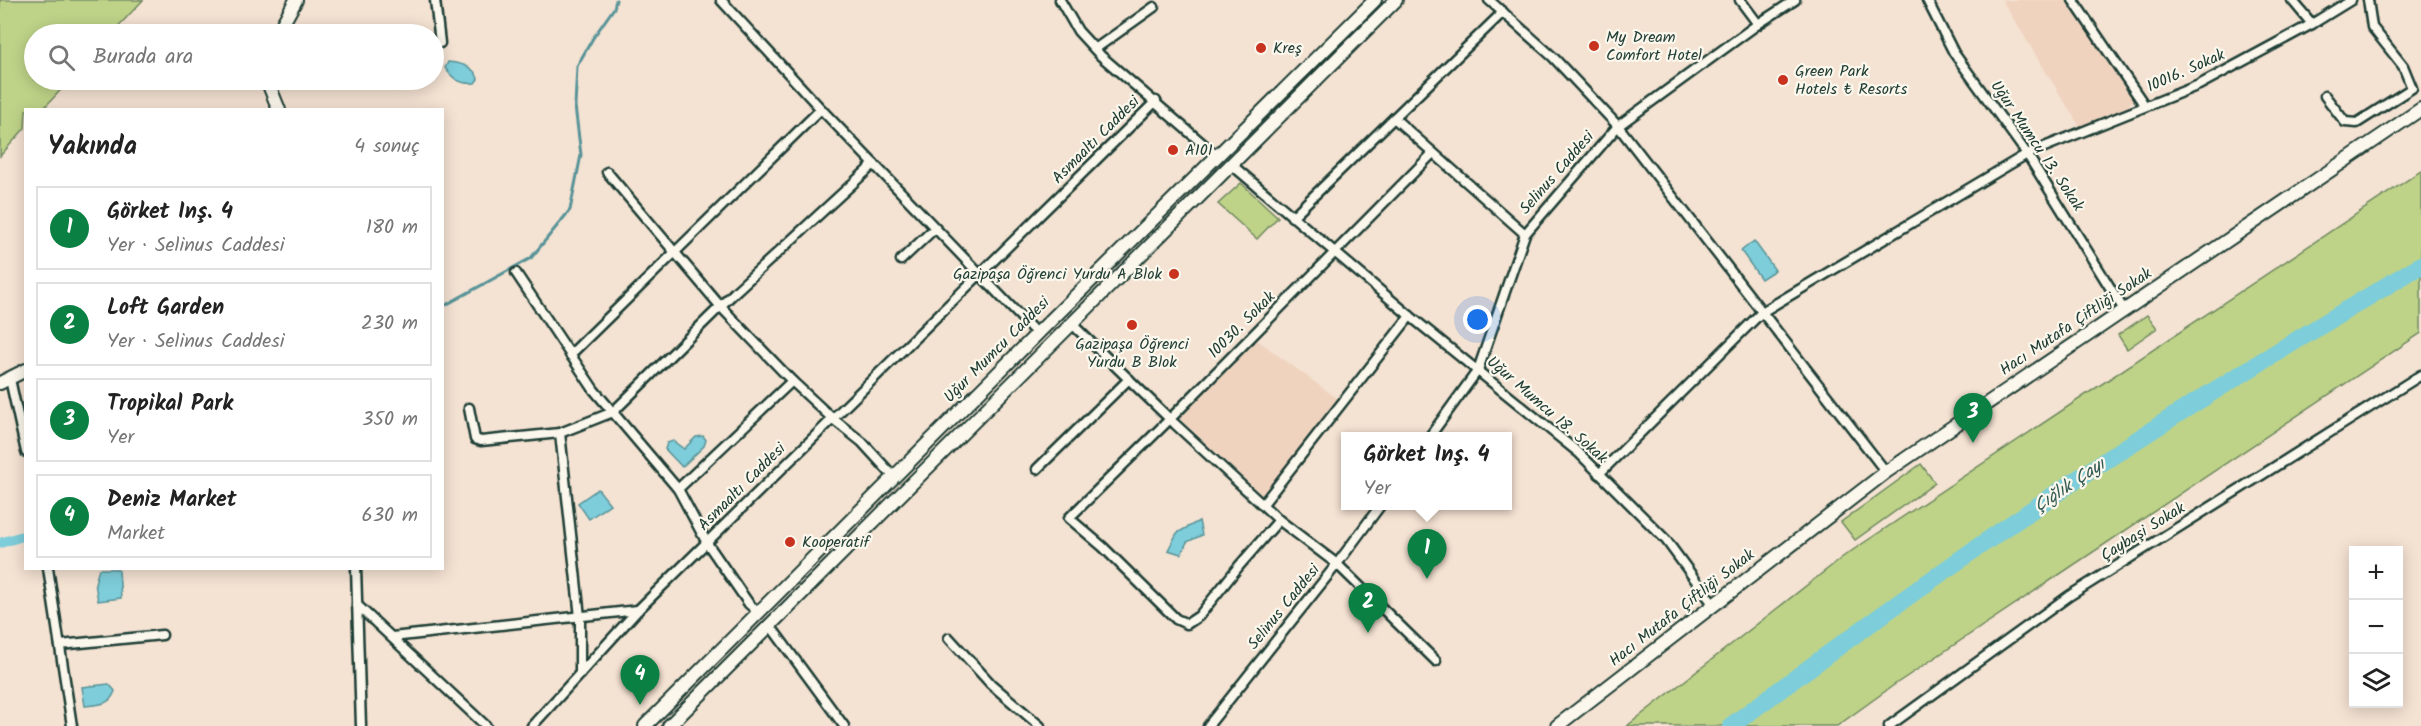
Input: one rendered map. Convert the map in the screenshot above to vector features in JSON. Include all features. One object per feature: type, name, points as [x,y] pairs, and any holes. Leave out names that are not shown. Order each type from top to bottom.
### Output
[{"type":"main road","points":[[283,24],[296,0]]},
{"type":"main road","name":"Uğur Mumcu Caddesi","points":[[645,726],[1036,334],[1375,0]]},
{"type":"main road","name":"Uğur Mumcu Caddesi","points":[[669,726],[1396,0]]},
{"type":"main road","points":[[271,90],[278,108]]},
{"type":"main road","name":"Hacı Mutafa Çiftliği Sokak","points":[[1557,726],[1886,472],[2421,109]]},
{"type":"main road","points":[[5,381],[24,371]]},
{"type":"main road","points":[[758,612],[769,624]]},
{"type":"street","points":[[435,0],[438,24]]},
{"type":"street","points":[[721,0],[821,109],[1036,334]]},
{"type":"street","points":[[1060,0],[1078,31],[1095,49],[1217,156]]},
{"type":"street","points":[[1489,0],[1552,57],[1618,126],[1886,472]]},
{"type":"street","points":[[1740,0],[1758,24]]},
{"type":"street","name":"Selinus Caddesi","points":[[1433,432],[1478,370],[1525,234],[1618,126],[1758,24],[1796,0]]},
{"type":"street","name":"Uğur Mumcu 13. Sokak","points":[[1927,0],[1954,53],[2027,154],[2124,310]]},
{"type":"street","points":[[2073,0],[2145,106]]},
{"type":"street","points":[[2292,0],[2312,24]]},
{"type":"street","name":"10016. Sokak","points":[[1599,474],[1762,312],[2027,154],[2199,85],[2312,24],[2351,0]]},
{"type":"street","points":[[2325,96],[2345,122],[2357,123],[2412,88],[2403,66],[2372,27],[2368,0]]},
{"type":"street","points":[[1095,49],[1154,7]]},
{"type":"street","points":[[1292,217],[1503,12]]},
{"type":"street","name":"Asmaaltı Caddesi","points":[[532,726],[638,610],[1156,101]]},
{"type":"street","points":[[570,355],[821,109]]},
{"type":"street","points":[[1394,118],[1525,234]]},
{"type":"street","name":"10030. Sokak","points":[[1279,520],[1195,620],[1187,624],[1176,619],[1103,547],[1069,518],[1433,153]]},
{"type":"street","points":[[469,408],[475,439],[480,441],[560,433],[613,412],[874,164]]},
{"type":"street","name":"Uğur Mumcu 18. Sokak","points":[[1232,165],[1410,316],[1579,453],[1666,540],[1713,604]]},
{"type":"street","points":[[607,172],[721,307],[792,381],[862,442],[894,477]]},
{"type":"street","points":[[901,260],[935,228]]},
{"type":"street","points":[[516,273],[594,390],[678,489],[707,543],[749,604],[758,612]]},
{"type":"street","points":[[1263,504],[1410,316]]},
{"type":"street","points":[[1071,323],[1279,520],[1337,564],[1436,661]]},
{"type":"street","name":"Çaybaşi Sokak","points":[[1889,726],[2069,596],[2421,375]]},
{"type":"street","points":[[1037,469],[1129,379]]},
{"type":"street","points":[[5,381],[24,445]]},
{"type":"street","points":[[678,489],[792,381]]},
{"type":"street","points":[[560,433],[580,617],[580,674]]},
{"type":"street","name":"Selinus Caddesi","points":[[1208,726],[1377,510]]},
{"type":"street","points":[[48,570],[72,726]]},
{"type":"street","points":[[356,570],[361,726]]},
{"type":"street","points":[[357,605],[486,726]]},
{"type":"street","points":[[392,637],[638,610]]},
{"type":"street","points":[[769,624],[844,726]]},
{"type":"street","points":[[60,645],[162,635]]},
{"type":"street","points":[[949,638],[991,684],[1040,726]]},
{"type":"shaded area","points":[[2002,0],[2065,0],[2133,98],[2128,107],[2080,127]]},
{"type":"shaded area","points":[[1257,340],[1342,402],[1267,500],[1179,418]]},
{"type":"green space","points":[[0,0],[143,0],[120,24],[24,24],[24,90],[61,90],[44,108],[24,108],[24,129],[0,156]]},
{"type":"green space","points":[[2421,171],[2421,333],[1894,685],[1837,726],[1627,726],[1844,556]]},
{"type":"green space","points":[[1241,183],[1278,217],[1257,239],[1218,204]]},
{"type":"green space","points":[[2147,315],[2157,328],[2127,349],[2118,335]]},
{"type":"green space","points":[[1921,464],[1935,483],[1855,540],[1841,522]]},
{"type":"water","points":[[448,62],[470,68],[478,79],[475,83],[458,80],[445,68]]},
{"type":"water","points":[[1754,241],[1775,270],[1761,279],[1741,251]]},
{"type":"water","points":[[703,436],[706,440],[704,446],[682,467],[665,449],[667,443],[673,441],[684,449],[696,437]]},
{"type":"water","points":[[598,489],[610,504],[589,519],[578,503]]},
{"type":"water","points":[[1199,521],[1202,535],[1187,542],[1181,554],[1168,550],[1177,533]]},
{"type":"water","points":[[99,570],[118,570],[121,598],[98,601],[95,583]]},
{"type":"water","points":[[109,684],[115,691],[107,702],[85,706],[82,687]]},
{"type":"waterway","points":[[444,306],[531,258],[570,210],[581,155],[575,106],[577,66],[614,8],[616,0]]},
{"type":"waterway","name":"Çığlık Çayı","points":[[1731,726],[1935,577],[2090,470],[2281,349],[2421,265]]},
{"type":"waterway","points":[[0,543],[24,536]]},
{"type":"place","name":"My Dream Comfort Hotel","points":[[1594,46]]},
{"type":"place","name":"Kreş","points":[[1261,48]]},
{"type":"place","name":"Green Park Hotels ₺ Resorts","points":[[1783,80]]},
{"type":"place","name":"A101","points":[[1173,150]]},
{"type":"place","name":"Gazipaşa Öğrenci Yurdu A Blok","points":[[1174,274]]},
{"type":"place","name":"Gazipaşa Öğrenci Yurdu B Blok","points":[[1132,325]]},
{"type":"place","name":"Tropikal Park","points":[[1973,443]]},
{"type":"place","name":"Kooperatif","points":[[790,542]]},
{"type":"place","name":"Görket Inş. 4","points":[[1427,579]]},
{"type":"place","name":"Loft Garden","points":[[1368,633]]},
{"type":"place","name":"Deniz Market","points":[[640,705]]}]
